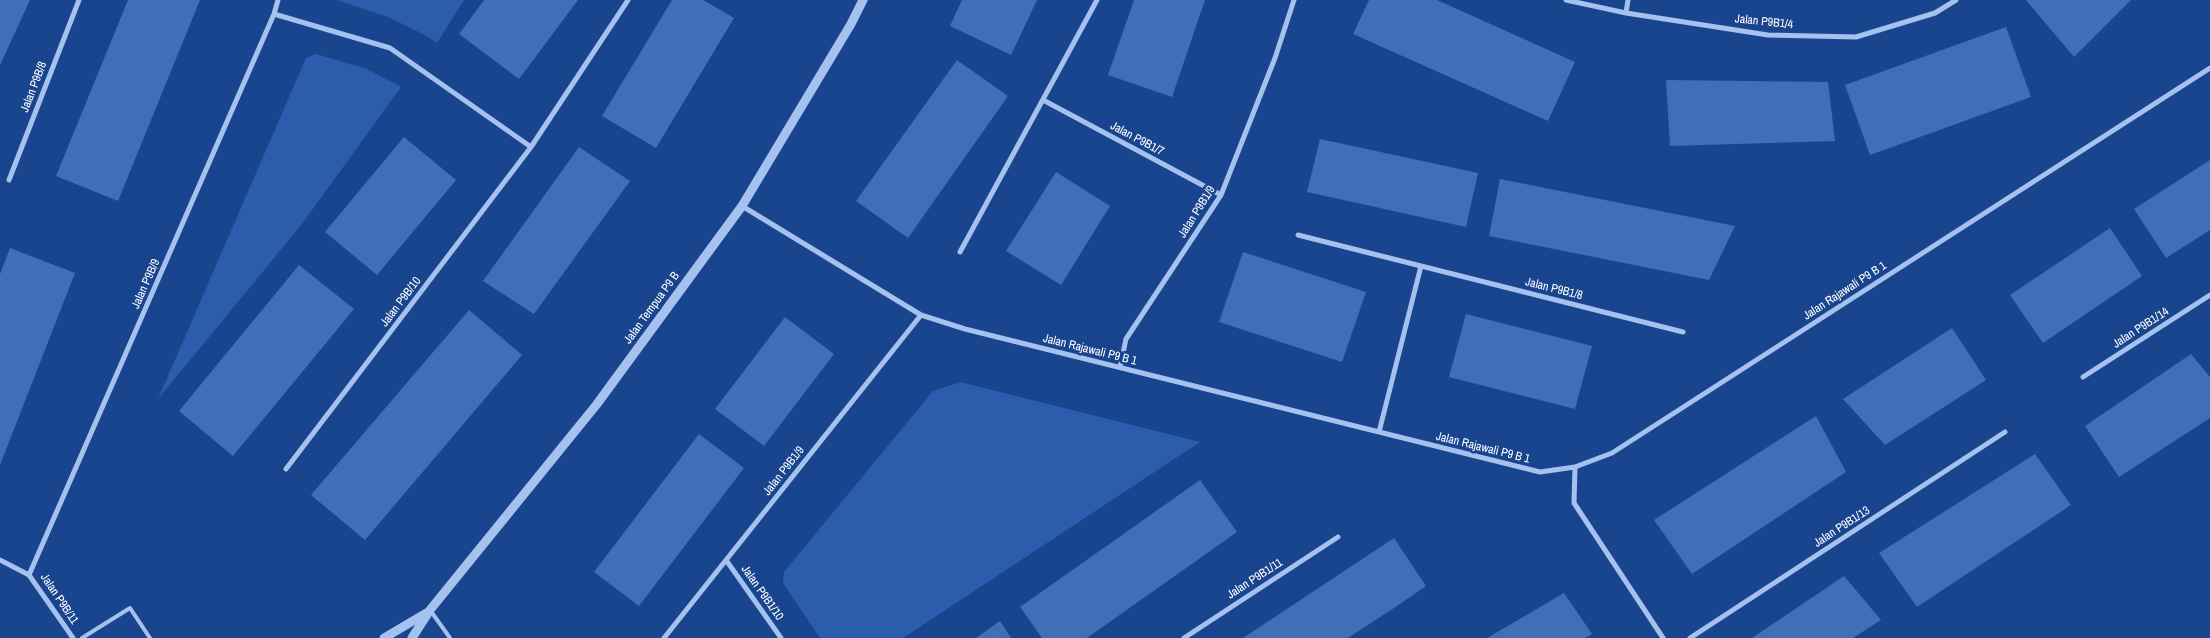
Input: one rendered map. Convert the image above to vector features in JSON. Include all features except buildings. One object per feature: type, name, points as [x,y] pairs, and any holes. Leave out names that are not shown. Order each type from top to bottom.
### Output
[{"type":"street","name":"Jalan P9B/8","points":[[9,180],[79,0]]},
{"type":"street","name":"Jalan P9B/9","points":[[30,575],[274,14],[278,0]]},
{"type":"street","name":"Jalan P9B/10","points":[[286,469],[531,147],[628,0]]},
{"type":"street","name":"Jalan Tempua P9 B","points":[[412,638],[430,610],[597,404],[742,206],[851,24],[863,0]]},
{"type":"street","points":[[960,252],[1097,0]]},
{"type":"street","name":"Jalan P9B1/9","points":[[1120,367],[1126,339],[1221,195],[1275,58],[1294,0]]},
{"type":"street","name":"Jalan P9B1/4","points":[[1566,0],[1626,13],[1768,35],[1856,37],[1936,13],[1956,0]]},
{"type":"street","points":[[1626,13],[1628,0]]},
{"type":"street","points":[[274,14],[390,48],[531,147]]},
{"type":"street","name":"Jalan Rajawali P9 B 1","points":[[742,206],[921,315],[965,329],[1540,472],[1575,467],[1612,452],[2210,68]]},
{"type":"street","name":"Jalan P9B1/7","points":[[1043,100],[1221,195]]},
{"type":"street","name":"Jalan P9B1/8","points":[[1298,235],[1683,332]]},
{"type":"street","points":[[1379,432],[1421,266]]},
{"type":"street","name":"Jalan P9B1/14","points":[[2083,377],[2210,295]]},
{"type":"street","name":"Jalan P9B1/9","points":[[664,638],[921,315]]},
{"type":"street","name":"Jalan P9B1/13","points":[[1690,638],[2005,432]]},
{"type":"street","points":[[1575,467],[1574,503],[1663,638]]},
{"type":"street","name":"Jalan P9B1/11","points":[[1184,638],[1338,537]]},
{"type":"street","name":"Jalan P9B/11","points":[[0,560],[30,575],[73,638]]},
{"type":"street","name":"Jalan P9B1/10","points":[[726,560],[781,638]]},
{"type":"street","name":"Jalan Tempua P9 B","points":[[384,638],[430,610]]},
{"type":"lane","points":[[82,638],[130,608],[150,638]]},
{"type":"lane","points":[[430,610],[450,638]]},
{"type":"shaded area","points":[[337,0],[464,0],[437,43],[388,17]]},
{"type":"shaded area","points":[[316,54],[367,69],[401,87],[302,224],[158,399],[306,58]]},
{"type":"shaded area","points":[[960,382],[1200,442],[903,638],[820,638],[783,583],[784,572],[933,391]]}]
